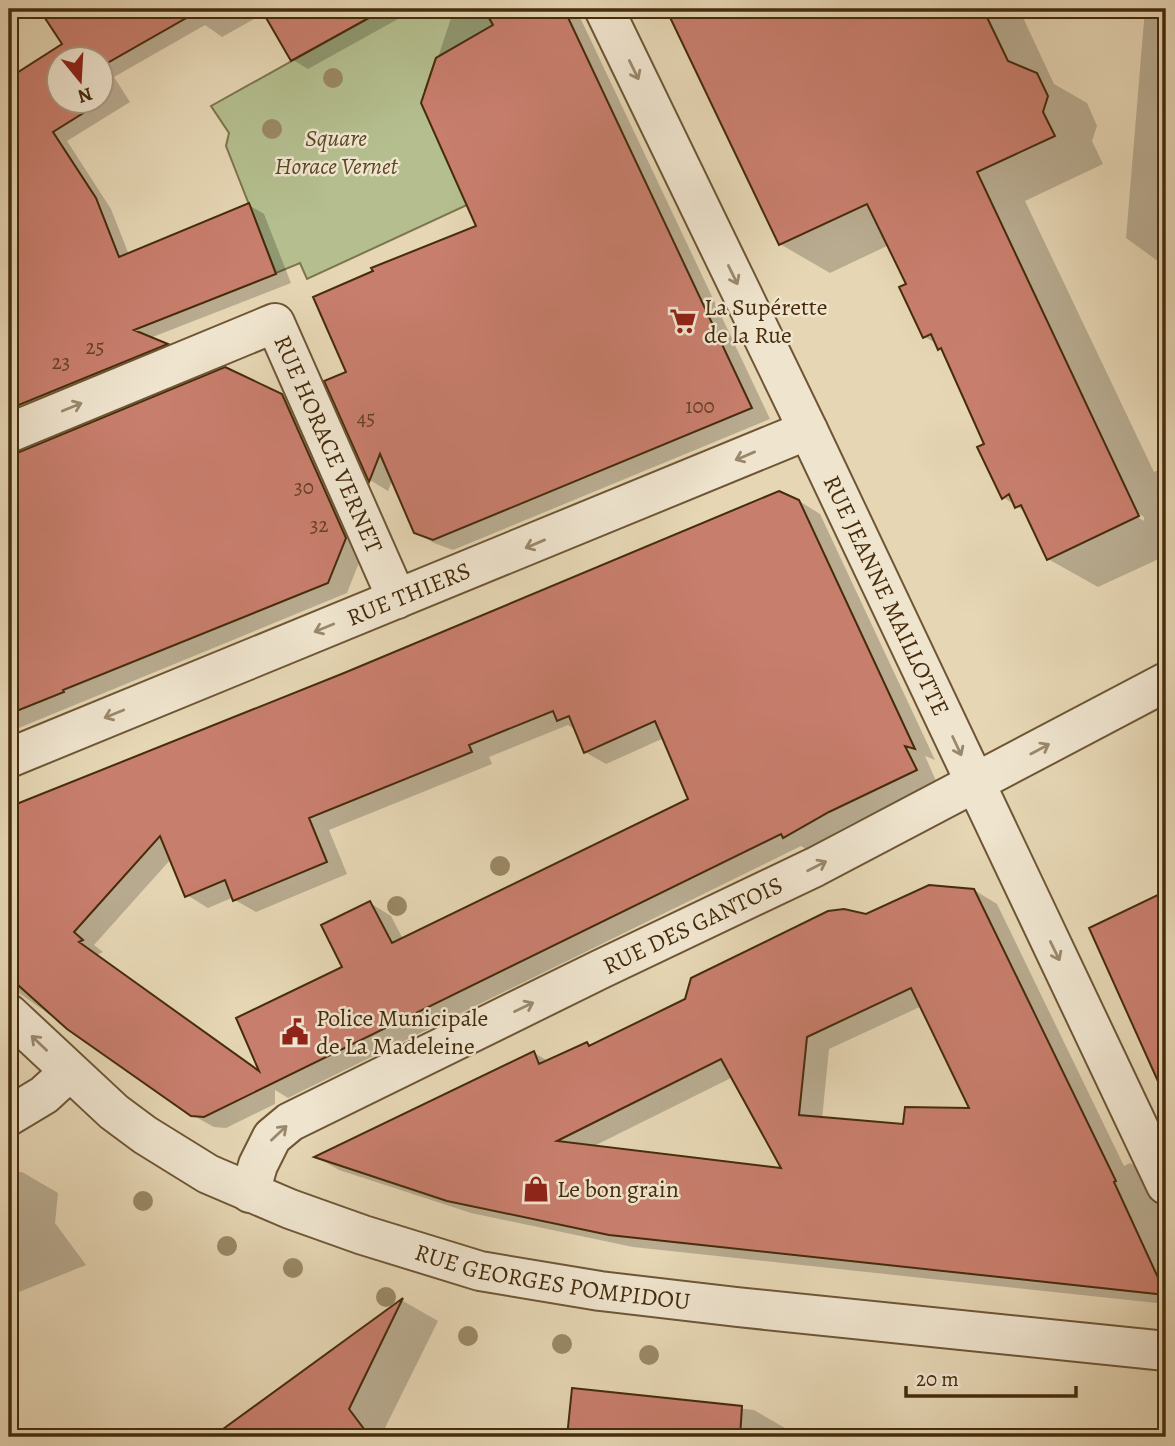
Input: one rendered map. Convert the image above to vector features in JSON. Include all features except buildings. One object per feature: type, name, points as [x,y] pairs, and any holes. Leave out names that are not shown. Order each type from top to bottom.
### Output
[{"type":"street","name":"RUE JEANNE MAILLOTTE","points":[[604,9],[808,430],[1166,1185]]},
{"type":"street","name":"RUE HORACE VERNET","points":[[9,433],[275,323],[397,598]]},
{"type":"street","name":"RUE THIERS","points":[[9,758],[808,430]]},
{"type":"street","name":"RUE DES GANTOIS","points":[[250,1193],[258,1165],[272,1138],[290,1122],[815,867],[1166,682]]},
{"type":"street","name":"RUE GEORGES POMPIDOU","points":[[9,1014],[114,1112],[145,1135],[208,1174],[250,1193],[363,1235],[480,1271],[555,1284],[737,1307],[1166,1351]]},
{"type":"street","points":[[9,1116],[44,1095],[69,1072]]},
{"type":"green space","name":"Square Horace Vernet","points":[[385,9],[484,9],[493,25],[436,58],[425,91],[441,125],[467,205],[307,279],[300,263],[276,273],[226,146],[229,133],[211,106]]},
{"type":"place","name":"La Supérette de la Rue","points":[[683,321]]},
{"type":"place","name":"Police Municipale de La Madeleine","points":[[295,1032]]},
{"type":"place","name":"Le bon grain","points":[[536,1189]]}]
